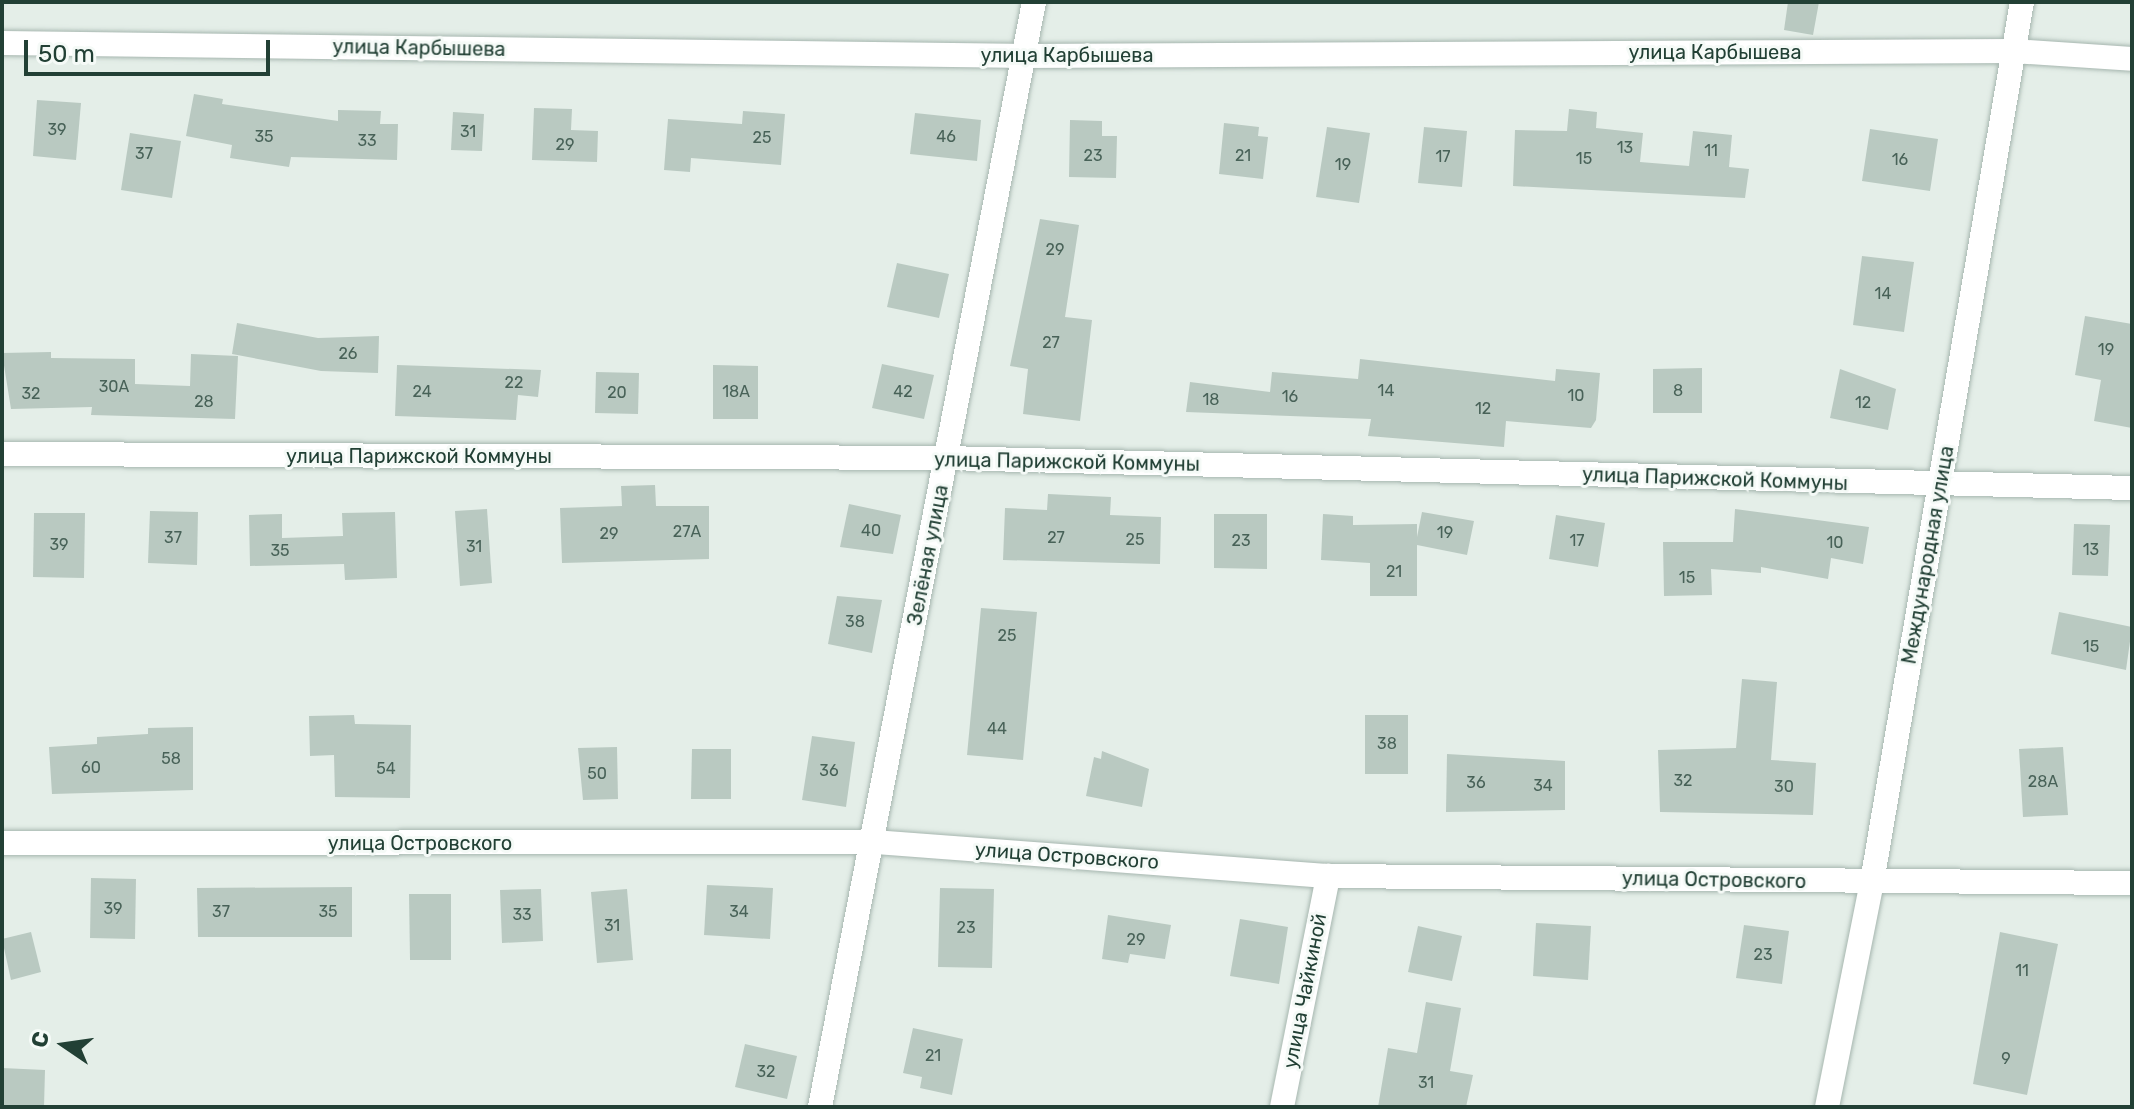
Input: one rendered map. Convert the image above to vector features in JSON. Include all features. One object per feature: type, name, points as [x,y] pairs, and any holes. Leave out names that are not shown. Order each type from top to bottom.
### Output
[{"type":"street","name":"Зелёная улица","points":[[820,1107],[875,842],[1034,2]]},
{"type":"street","name":"Международная улица","points":[[1827,1107],[1872,882],[2022,2]]},
{"type":"street","name":"улица Карбышева","points":[[2,43],[1023,56],[2013,51],[2132,59]]},
{"type":"street","name":"улица Парижской Коммуны","points":[[2,454],[946,458],[2132,488]]},
{"type":"street","name":"улица Островского","points":[[2,843],[875,842],[1328,876],[2132,883]]},
{"type":"street","name":"улица Чайкиной","points":[[1282,1107],[1328,876]]},
{"type":"building","points":[[1788,2],[1819,2],[1813,35],[1784,30]]},
{"type":"building","points":[[194,94],[223,99],[222,104],[338,121],[338,110],[381,111],[380,124],[398,124],[397,160],[291,157],[289,167],[230,158],[232,145],[186,136]]},
{"type":"building","points":[[37,100],[81,103],[76,160],[33,156]]},
{"type":"building","points":[[534,108],[572,109],[571,130],[598,131],[597,162],[532,160]]},
{"type":"building","points":[[1569,109],[1597,112],[1596,128],[1643,133],[1640,162],[1689,166],[1693,131],[1732,135],[1729,167],[1749,169],[1745,198],[1513,186],[1515,130],[1567,131]]},
{"type":"building","points":[[743,111],[785,114],[781,165],[691,158],[690,172],[664,170],[668,119],[742,124]]},
{"type":"building","points":[[453,112],[484,114],[482,151],[451,150]]},
{"type":"building","points":[[915,113],[981,120],[977,161],[910,154]]},
{"type":"building","points":[[1070,120],[1102,121],[1102,136],[1117,136],[1116,178],[1069,177]]},
{"type":"building","points":[[1224,123],[1259,127],[1258,136],[1268,137],[1263,179],[1219,174]]},
{"type":"building","points":[[1327,127],[1370,133],[1359,203],[1316,197]]},
{"type":"building","points":[[1424,127],[1467,131],[1462,187],[1418,183]]},
{"type":"building","points":[[1870,129],[1938,139],[1930,191],[1862,181]]},
{"type":"building","points":[[130,133],[181,141],[172,198],[121,190]]},
{"type":"building","points":[[1040,219],[1079,225],[1065,317],[1092,320],[1080,421],[1023,414],[1028,369],[1010,366]]},
{"type":"building","points":[[1862,256],[1914,262],[1904,332],[1853,325]]},
{"type":"building","points":[[897,263],[949,274],[939,318],[887,307]]},
{"type":"building","points":[[2085,316],[2132,324],[2132,428],[2094,421],[2101,380],[2075,375]]},
{"type":"building","points":[[237,323],[318,338],[379,336],[378,373],[321,371],[232,354]]},
{"type":"building","points":[[51,352],[51,358],[135,359],[135,384],[190,386],[191,354],[238,356],[235,419],[91,415],[92,407],[11,409],[2,353]]},
{"type":"building","points":[[1360,359],[1555,381],[1556,369],[1600,373],[1596,420],[1591,428],[1506,421],[1504,447],[1368,436],[1371,419],[1186,412],[1190,382],[1270,392],[1272,372],[1358,379]]},
{"type":"building","points":[[882,364],[934,375],[924,419],[872,408]]},
{"type":"building","points":[[397,365],[541,370],[538,397],[518,395],[516,420],[395,416]]},
{"type":"building","points":[[713,365],[758,366],[758,419],[713,419]]},
{"type":"building","points":[[1702,368],[1702,413],[1653,413],[1653,369]]},
{"type":"building","points":[[1840,369],[1896,389],[1888,430],[1830,418]]},
{"type":"building","points":[[596,372],[639,373],[638,414],[595,413]]},
{"type":"building","points":[[655,485],[656,506],[709,506],[709,559],[562,563],[560,508],[622,506],[621,486]]},
{"type":"building","points":[[1048,494],[1111,497],[1110,515],[1161,517],[1160,564],[1003,560],[1005,508],[1047,510]]},
{"type":"building","points":[[849,504],[901,515],[893,554],[840,547]]},
{"type":"building","points":[[487,509],[492,583],[460,586],[455,511]]},
{"type":"building","points":[[1735,509],[1869,527],[1863,564],[1831,558],[1828,579],[1761,567],[1761,573],[1711,569],[1712,595],[1664,596],[1663,542],[1733,542]]},
{"type":"building","points":[[150,511],[198,512],[197,565],[148,563]]},
{"type":"building","points":[[395,512],[397,578],[345,580],[344,564],[250,566],[249,515],[282,514],[282,538],[343,536],[342,513]]},
{"type":"building","points":[[1422,512],[1474,521],[1467,555],[1417,545],[1417,596],[1370,596],[1370,563],[1321,560],[1323,514],[1353,516],[1353,525],[1417,524],[1417,537]]},
{"type":"building","points":[[34,513],[85,513],[84,578],[33,577]]},
{"type":"building","points":[[1214,514],[1267,514],[1267,569],[1214,568]]},
{"type":"building","points":[[1556,515],[1605,523],[1598,567],[1549,559]]},
{"type":"building","points":[[2074,524],[2110,525],[2108,576],[2072,575]]},
{"type":"building","points":[[837,596],[882,600],[872,653],[828,644]]},
{"type":"building","points":[[981,608],[1037,612],[1023,760],[967,755]]},
{"type":"building","points":[[2059,612],[2132,627],[2126,670],[2051,654]]},
{"type":"building","points":[[1742,679],[1777,682],[1771,760],[1816,763],[1813,815],[1660,812],[1658,750],[1736,748]]},
{"type":"building","points":[[354,715],[355,724],[411,725],[410,798],[335,797],[334,755],[310,756],[309,716]]},
{"type":"building","points":[[1365,715],[1408,715],[1408,774],[1365,774]]},
{"type":"building","points":[[193,727],[193,790],[52,794],[49,747],[97,744],[97,737],[148,734],[148,728]]},
{"type":"building","points":[[812,736],[855,742],[846,807],[802,800]]},
{"type":"building","points":[[617,747],[618,799],[583,800],[578,748]]},
{"type":"building","points":[[2063,747],[2068,815],[2023,817],[2019,749]]},
{"type":"building","points":[[692,749],[731,749],[731,799],[691,799]]},
{"type":"building","points":[[1102,751],[1149,769],[1142,807],[1086,796],[1094,757],[1101,759]]},
{"type":"building","points":[[1447,754],[1565,761],[1565,810],[1446,812]]},
{"type":"building","points":[[91,878],[136,879],[135,939],[90,938]]},
{"type":"building","points":[[707,885],[773,888],[770,939],[704,935]]},
{"type":"building","points":[[352,887],[352,937],[198,937],[197,888]]},
{"type":"building","points":[[940,888],[994,889],[992,968],[938,967]]},
{"type":"building","points":[[541,889],[543,941],[502,943],[500,890]]},
{"type":"building","points":[[627,889],[633,960],[597,963],[591,892]]},
{"type":"building","points":[[409,894],[451,894],[451,960],[410,960]]},
{"type":"building","points":[[1108,915],[1171,925],[1165,959],[1130,954],[1128,963],[1102,959]]},
{"type":"building","points":[[1240,919],[1288,927],[1279,984],[1230,976]]},
{"type":"building","points":[[1536,923],[1591,926],[1588,980],[1533,976]]},
{"type":"building","points":[[1744,925],[1789,931],[1782,984],[1736,978]]},
{"type":"building","points":[[1418,926],[1462,936],[1452,981],[1408,972]]},
{"type":"building","points":[[31,932],[41,972],[11,980],[2,939]]},
{"type":"building","points":[[2000,932],[2058,944],[2027,1095],[1973,1084]]},
{"type":"building","points":[[1426,1002],[1461,1008],[1450,1071],[1473,1075],[1466,1107],[1378,1107],[1388,1048],[1417,1053]]},
{"type":"building","points":[[913,1028],[963,1039],[952,1095],[920,1088],[922,1077],[903,1073]]},
{"type":"building","points":[[745,1044],[797,1056],[787,1099],[735,1087]]},
{"type":"building","points":[[2,1068],[45,1070],[44,1107],[2,1107]]}]
